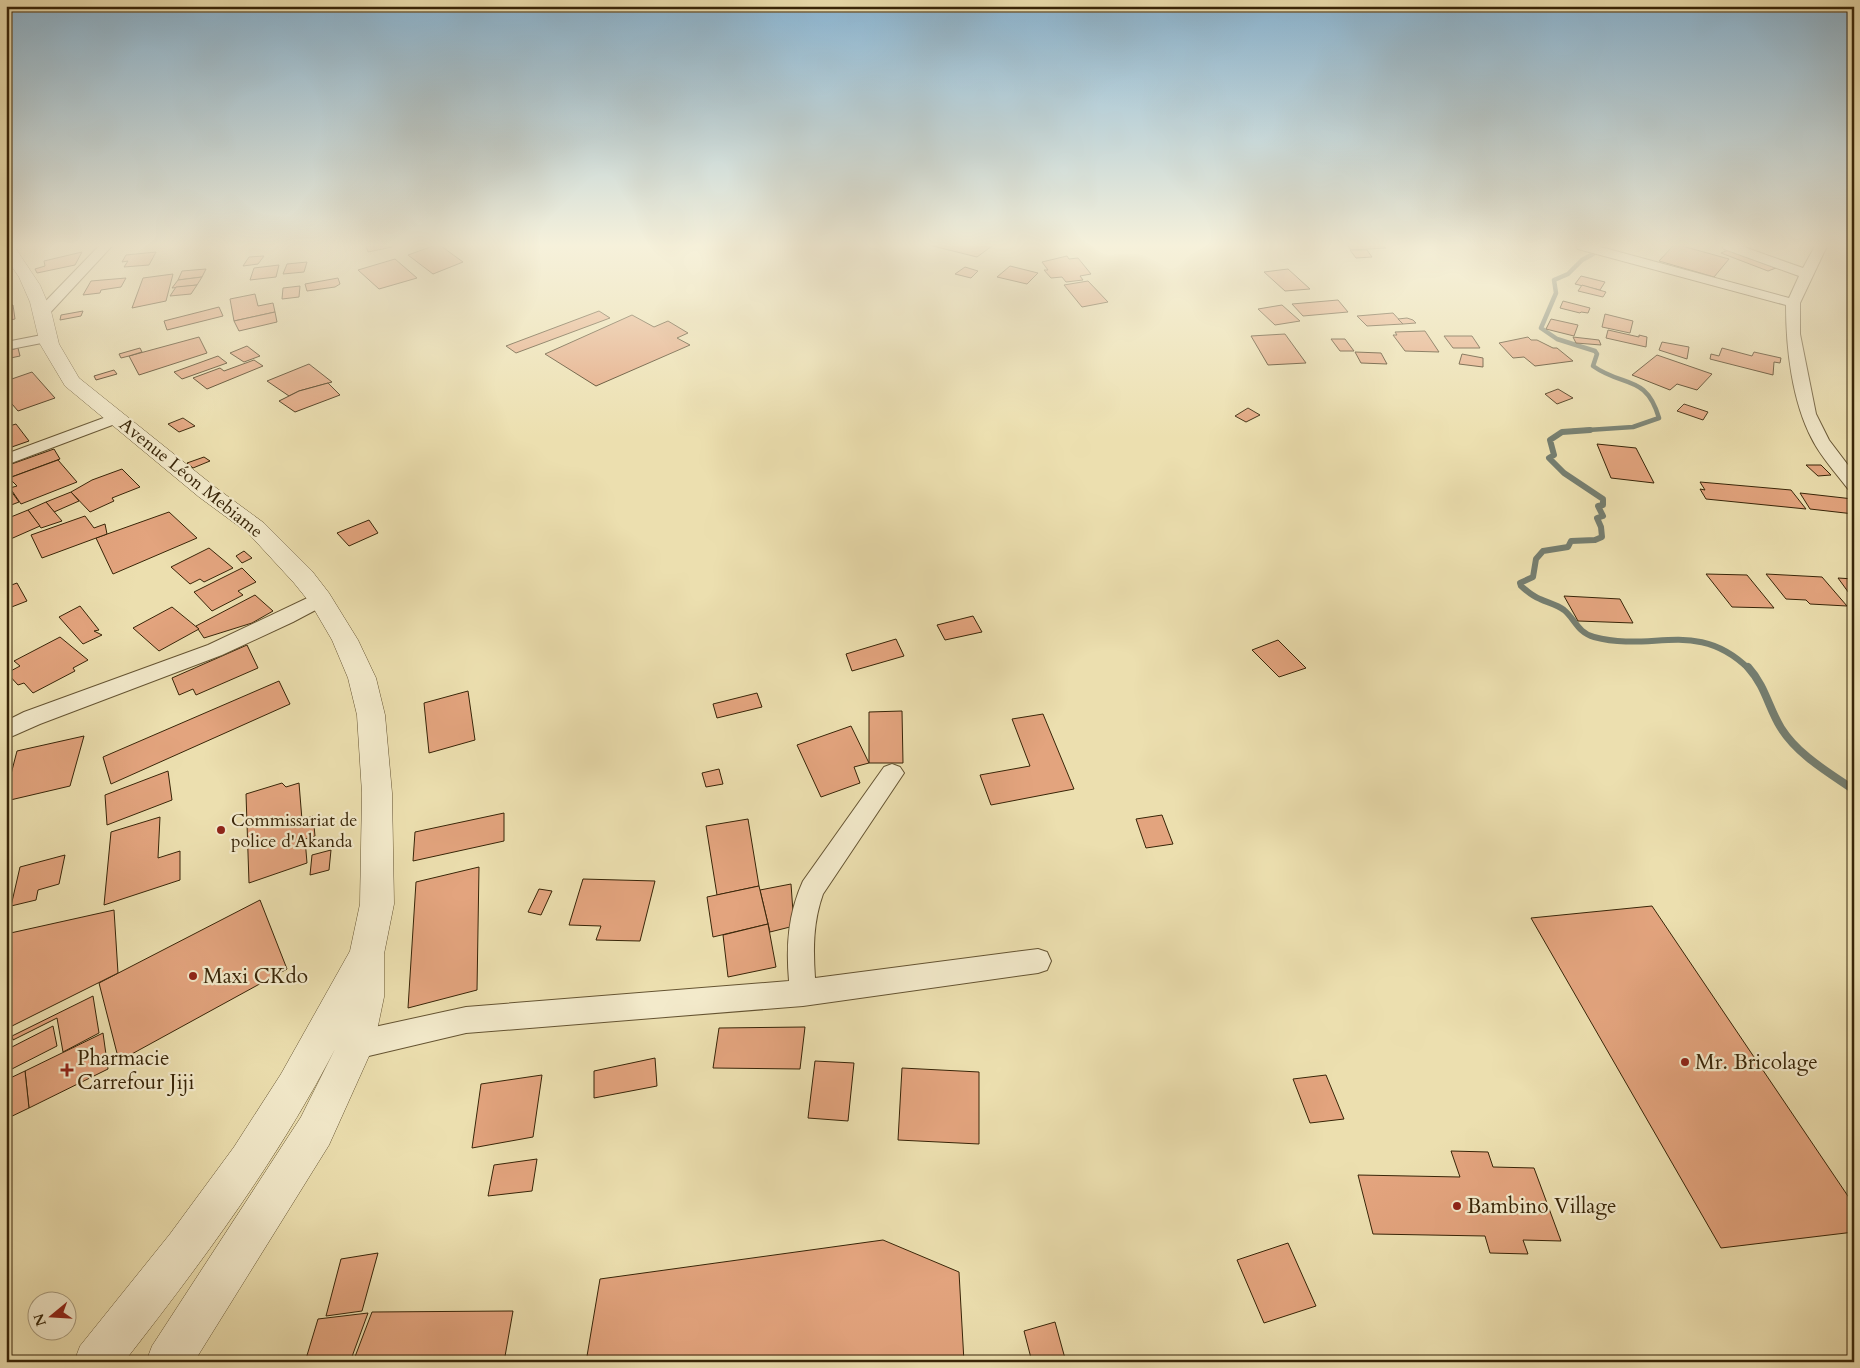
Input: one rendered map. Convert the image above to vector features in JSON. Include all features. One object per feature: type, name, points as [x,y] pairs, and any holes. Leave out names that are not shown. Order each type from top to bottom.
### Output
[{"type":"street","points":[[1793,310],[1793,334],[1808,414],[1821,441],[1854,485]]},
{"type":"street","name":"Avenue Léon Mebiame","points":[[42,312],[47,338],[60,366],[72,382],[206,492],[256,528],[303,577],[345,640],[362,678],[371,716],[377,793],[377,904],[367,954]]},
{"type":"street","points":[[6,346],[47,338]]},
{"type":"street","points":[[6,460],[117,418]]},
{"type":"street","points":[[6,731],[32,718],[215,649],[282,621],[320,600]]},
{"type":"street","points":[[803,993],[800,932],[812,889],[892,773]]},
{"type":"street","points":[[168,1362],[315,1131],[356,1045],[366,997],[367,954]]},
{"type":"street","points":[[96,1362],[184,1250],[268,1131],[298,1082],[343,994],[367,954]]},
{"type":"street","points":[[356,1045],[466,1020],[803,993],[1038,961]]},
{"type":"building","points":[[6,310],[14,310],[15,319],[6,321]]},
{"type":"building","points":[[208,310],[220,310],[223,316],[167,330],[164,321]]},
{"type":"building","points":[[232,310],[275,310],[275,312],[234,321]]},
{"type":"building","points":[[1259,310],[1287,310],[1300,321],[1275,325]]},
{"type":"building","points":[[1297,310],[1346,310],[1348,312],[1303,316]]},
{"type":"building","points":[[1567,310],[1589,310],[1588,313]]},
{"type":"building","points":[[83,311],[81,316],[60,320],[61,315]]},
{"type":"building","points":[[599,311],[610,318],[516,353],[506,346]]},
{"type":"building","points":[[275,312],[277,322],[239,331],[234,321]]},
{"type":"building","points":[[1393,313],[1403,324],[1367,326],[1357,316]]},
{"type":"building","points":[[1605,314],[1633,321],[1630,333],[1602,327]]},
{"type":"building","points":[[632,315],[654,327],[668,321],[688,333],[677,338],[690,345],[596,386],[545,354]]},
{"type":"building","points":[[1407,318],[1416,323],[1403,324],[1398,319]]},
{"type":"building","points":[[1551,319],[1578,325],[1574,336],[1546,329]]},
{"type":"building","points":[[1608,330],[1647,337],[1646,347],[1606,338]]},
{"type":"building","points":[[1425,331],[1439,352],[1405,351],[1393,335],[1397,335],[1395,332]]},
{"type":"building","points":[[1285,334],[1306,363],[1268,365],[1251,336]]},
{"type":"building","points":[[1444,336],[1472,336],[1480,348],[1453,348]]},
{"type":"building","points":[[199,337],[207,353],[139,375],[129,356]]},
{"type":"building","points":[[1528,337],[1531,340],[1537,340],[1557,348],[1573,361],[1535,366],[1524,357],[1513,358],[1499,343]]},
{"type":"building","points":[[1573,337],[1599,340],[1601,345],[1576,343]]},
{"type":"building","points":[[1331,339],[1345,339],[1354,351],[1340,351]]},
{"type":"building","points":[[1662,342],[1689,347],[1687,359],[1659,350]]},
{"type":"building","points":[[247,346],[260,356],[244,362],[230,353]]},
{"type":"building","points":[[18,348],[20,356],[6,359],[6,351]]},
{"type":"building","points":[[140,348],[142,352],[129,356],[121,358],[119,354]]},
{"type":"building","points":[[1722,348],[1752,356],[1754,352],[1781,358],[1780,363],[1774,362],[1773,375],[1710,359],[1711,354],[1719,356]]},
{"type":"building","points":[[1355,352],[1381,353],[1387,364],[1361,363]]},
{"type":"building","points":[[1462,354],[1483,358],[1483,367],[1459,364]]},
{"type":"building","points":[[1657,355],[1712,374],[1697,390],[1677,384],[1670,390],[1632,375]]},
{"type":"building","points":[[218,356],[227,363],[182,379],[174,372]]},
{"type":"building","points":[[254,360],[263,366],[207,389],[193,378],[220,368],[224,371]]},
{"type":"building","points":[[309,364],[332,382],[299,391],[289,396],[267,381]]},
{"type":"building","points":[[114,370],[117,374],[96,380],[94,376]]},
{"type":"building","points":[[32,372],[55,398],[18,411],[6,397],[6,381]]},
{"type":"building","points":[[328,383],[340,395],[295,412],[279,401],[299,391]]},
{"type":"building","points":[[1558,389],[1573,398],[1557,404],[1545,394]]},
{"type":"building","points":[[1684,404],[1708,412],[1703,420],[1677,411]]},
{"type":"building","points":[[1248,408],[1260,415],[1246,422],[1235,416]]},
{"type":"building","points":[[183,418],[195,426],[179,432],[168,424]]},
{"type":"building","points":[[16,424],[29,441],[6,449],[6,427]]},
{"type":"building","points":[[1597,444],[1636,448],[1654,483],[1611,478]]},
{"type":"building","points":[[54,449],[60,459],[6,479],[6,466]]},
{"type":"building","points":[[204,457],[210,461],[193,468],[187,463]]},
{"type":"building","points":[[58,460],[77,482],[21,504],[10,488],[17,486],[9,478]]},
{"type":"building","points":[[1806,465],[1821,465],[1831,475],[1818,476]]},
{"type":"building","points":[[122,469],[140,487],[112,498],[114,501],[90,512],[71,492],[92,480]]},
{"type":"building","points":[[1700,482],[1791,490],[1806,509],[1706,499],[1700,489],[1705,490]]},
{"type":"building","points":[[6,484],[19,502],[6,507]]},
{"type":"building","points":[[71,492],[79,501],[54,512],[46,502]]},
{"type":"building","points":[[1800,493],[1853,499],[1854,514],[1810,509]]},
{"type":"building","points":[[46,502],[62,521],[41,528],[28,510]]},
{"type":"building","points":[[28,510],[40,526],[6,541],[6,519]]},
{"type":"building","points":[[169,512],[197,538],[113,574],[96,538]]},
{"type":"building","points":[[85,516],[94,528],[105,524],[107,534],[42,558],[31,535]]},
{"type":"building","points":[[369,520],[378,533],[349,546],[337,533]]},
{"type":"building","points":[[209,548],[233,568],[204,582],[200,579],[190,584],[171,567]]},
{"type":"building","points":[[244,551],[252,558],[242,563],[236,556]]},
{"type":"building","points":[[242,568],[256,582],[238,591],[243,595],[212,611],[194,592]]},
{"type":"building","points":[[1706,574],[1747,575],[1774,608],[1732,607]]},
{"type":"building","points":[[1766,574],[1822,577],[1847,606],[1810,604],[1806,600],[1786,599]]},
{"type":"building","points":[[1838,578],[1854,579],[1854,600]]},
{"type":"building","points":[[17,583],[27,601],[9,608],[12,612],[6,615],[6,587]]},
{"type":"building","points":[[255,595],[273,611],[252,623],[204,638],[196,626]]},
{"type":"building","points":[[1564,596],[1620,599],[1633,623],[1578,621]]},
{"type":"building","points":[[80,606],[99,630],[94,631],[102,635],[83,644],[59,617]]},
{"type":"building","points":[[172,607],[199,629],[159,651],[133,628]]},
{"type":"building","points":[[973,616],[982,632],[945,640],[937,625]]},
{"type":"building","points":[[60,637],[88,660],[73,668],[75,671],[33,693],[24,683],[18,685],[7,673],[20,666],[14,661]]},
{"type":"building","points":[[896,639],[904,656],[852,671],[846,654]]},
{"type":"building","points":[[1278,640],[1306,668],[1279,677],[1252,650]]},
{"type":"building","points":[[247,645],[258,668],[196,695],[193,689],[179,695],[172,678]]},
{"type":"building","points":[[279,681],[290,704],[111,784],[103,757]]},
{"type":"building","points":[[468,691],[475,740],[429,753],[424,703]]},
{"type":"building","points":[[757,693],[762,707],[717,718],[713,704]]},
{"type":"building","points":[[902,711],[903,763],[869,763],[869,712]]},
{"type":"building","points":[[1043,714],[1074,789],[991,805],[980,775],[1030,766],[1012,719]]},
{"type":"building","points":[[851,726],[869,763],[854,767],[860,783],[821,797],[797,745]]},
{"type":"building","points":[[84,736],[70,786],[6,801],[6,779],[10,778],[17,751]]},
{"type":"building","points":[[719,769],[723,784],[706,787],[702,773]]},
{"type":"building","points":[[168,771],[172,800],[107,825],[105,795]]},
{"type":"building","points":[[282,783],[286,787],[299,783],[302,820],[313,816],[315,836],[305,839],[307,863],[249,883],[246,794]]},
{"type":"building","points":[[504,813],[504,841],[413,861],[415,832]]},
{"type":"building","points":[[1162,815],[1173,844],[1146,848],[1136,819]]},
{"type":"building","points":[[160,817],[158,858],[180,851],[180,880],[104,905],[111,832]]},
{"type":"building","points":[[748,819],[759,886],[717,895],[706,826]]},
{"type":"building","points":[[331,850],[329,870],[310,875],[312,855]]},
{"type":"building","points":[[65,855],[59,884],[38,890],[36,900],[11,906],[20,867]]},
{"type":"building","points":[[479,867],[477,990],[408,1008],[416,882]]},
{"type":"building","points":[[583,879],[655,881],[640,941],[596,940],[601,926],[569,925]]},
{"type":"building","points":[[791,884],[794,926],[770,932],[760,890]]},
{"type":"building","points":[[759,886],[768,924],[713,937],[707,897]]},
{"type":"building","points":[[539,889],[552,891],[541,915],[528,912]]},
{"type":"building","name":"Maxi CKdo","points":[[260,900],[287,969],[119,1061],[99,983]]},
{"type":"building","name":"Mr. Bricolage","points":[[1652,906],[1854,1205],[1854,1232],[1721,1248],[1531,918]]},
{"type":"building","points":[[114,910],[118,973],[6,1029],[6,934]]},
{"type":"building","points":[[768,924],[776,967],[728,977],[723,935]]},
{"type":"building","points":[[93,996],[99,1033],[63,1052],[57,1018],[13,1040],[12,1036]]},
{"type":"building","points":[[53,1026],[57,1046],[6,1072],[6,1050]]},
{"type":"building","points":[[805,1027],[800,1069],[713,1068],[719,1028]]},
{"type":"building","name":"Pharmacie Carrefour Jiji","points":[[103,1033],[108,1069],[29,1108],[25,1071]]},
{"type":"building","points":[[655,1058],[657,1086],[594,1098],[594,1071]]},
{"type":"building","points":[[815,1061],[854,1063],[848,1121],[808,1118]]},
{"type":"building","points":[[902,1068],[979,1072],[979,1144],[898,1140]]},
{"type":"building","points":[[25,1071],[29,1108],[6,1119],[6,1080]]},
{"type":"building","points":[[542,1075],[533,1137],[472,1148],[481,1084]]},
{"type":"building","points":[[1326,1075],[1344,1119],[1310,1123],[1293,1079]]},
{"type":"building","name":"Bambino Village","points":[[1451,1151],[1488,1152],[1493,1167],[1534,1168],[1561,1241],[1523,1240],[1528,1254],[1490,1253],[1485,1236],[1373,1234],[1358,1175],[1460,1177]]},
{"type":"building","points":[[537,1159],[532,1191],[488,1196],[494,1165]]},
{"type":"building","points":[[883,1240],[959,1272],[964,1362],[586,1362],[600,1279]]},
{"type":"building","points":[[1288,1243],[1316,1306],[1264,1323],[1237,1260]]},
{"type":"building","points":[[378,1253],[362,1311],[326,1316],[341,1259]]},
{"type":"building","points":[[513,1311],[504,1362],[353,1362],[372,1312]]},
{"type":"building","points":[[368,1313],[350,1362],[305,1362],[318,1319]]},
{"type":"building","points":[[1055,1322],[1066,1362],[1032,1362],[1024,1331]]},
{"type":"waterway","points":[[1549,310],[1541,328],[1557,339],[1595,351],[1597,354],[1593,366],[1604,373],[1641,388],[1648,394],[1654,404],[1659,418],[1633,427],[1573,431]]},
{"type":"waterway","points":[[1590,430],[1562,432],[1550,440],[1554,455],[1549,458],[1564,473],[1603,499],[1603,505],[1598,506],[1603,516],[1597,518],[1601,527],[1602,537],[1595,540],[1571,541],[1568,547],[1543,551],[1536,559],[1533,577],[1520,583],[1521,586],[1534,596],[1564,610],[1580,629],[1594,637],[1636,642],[1693,641],[1711,645],[1730,654],[1749,669]]},
{"type":"waterway","points":[[1748,667],[1759,682],[1781,728],[1788,738],[1805,755],[1854,790]]},
{"type":"place","name":"Commissariat de police d'Akanda","points":[[221,830]]},
{"type":"place","name":"Maxi CKdo","points":[[193,976]]},
{"type":"place","name":"Mr. Bricolage","points":[[1685,1062]]},
{"type":"place","name":"Pharmacie Carrefour Jiji","points":[[67,1070]]},
{"type":"place","name":"Bambino Village","points":[[1457,1206]]}]
